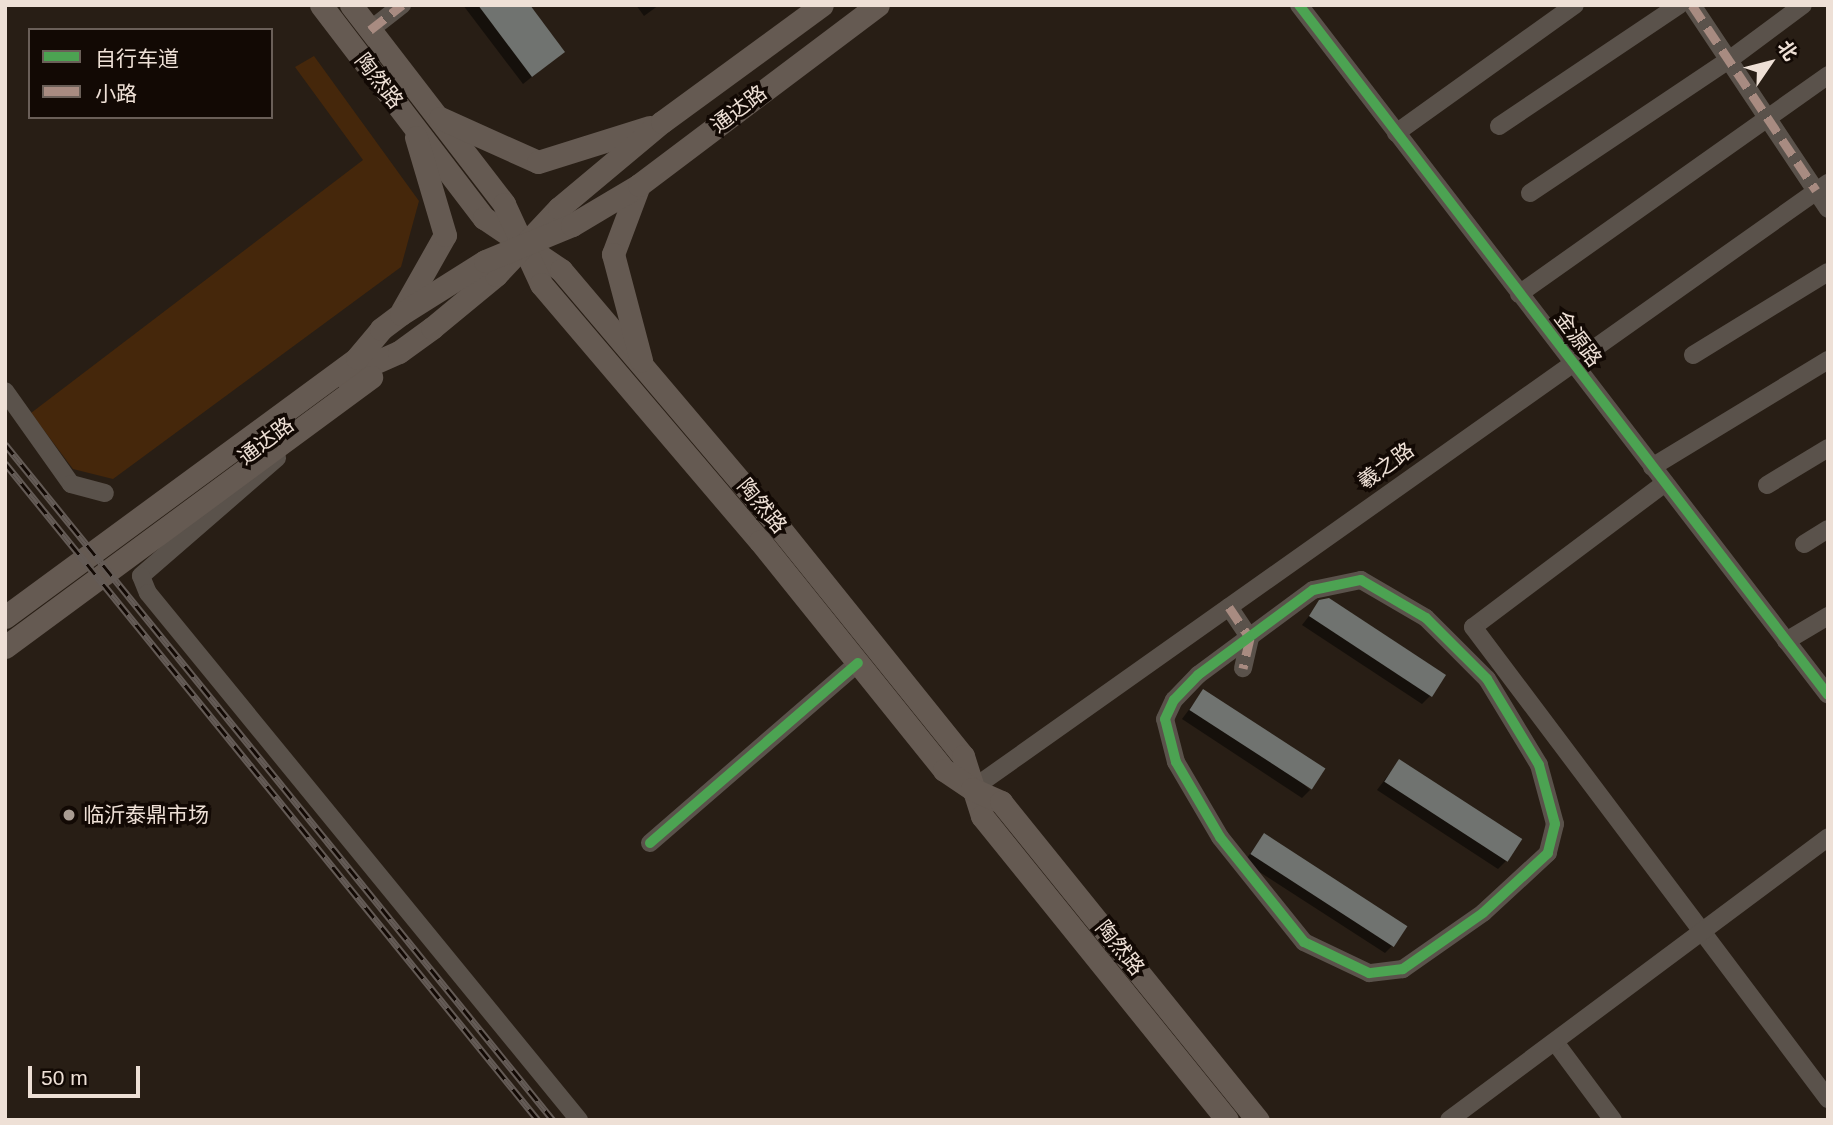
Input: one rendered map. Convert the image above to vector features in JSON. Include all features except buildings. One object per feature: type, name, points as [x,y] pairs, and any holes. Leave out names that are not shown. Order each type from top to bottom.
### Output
[{"type":"main road","name":"陶然路","points":[[321,5],[484,218],[561,270],[779,526],[963,756],[982,816],[1227,1120]]},
{"type":"main road","name":"陶然路","points":[[351,5],[504,204],[541,284],[760,541],[944,770],[972,789],[1001,802],[1258,1120]]},
{"type":"main road","name":"通达路","points":[[5,635],[365,367],[399,352],[496,275],[559,208],[663,122],[822,5]]},
{"type":"main road","name":"通达路","points":[[5,617],[357,358],[381,329],[401,314],[485,261],[572,225],[639,185],[878,5]]},
{"type":"main road","points":[[437,116],[538,162],[663,122]]},
{"type":"main road","points":[[401,314],[445,235],[412,124]]},
{"type":"main road","points":[[639,185],[613,254],[643,367]]},
{"type":"main road","points":[[5,598],[345,347],[381,329]]},
{"type":"main road","points":[[5,647],[369,379],[399,352]]},
{"type":"street","points":[[370,30],[402,5]]},
{"type":"street","name":"金源路","points":[[1299,5],[1828,695]]},
{"type":"street","points":[[1396,133],[1575,5]]},
{"type":"street","points":[[1499,126],[1679,5]]},
{"type":"street","points":[[1692,5],[1767,116],[1822,186],[1828,209]]},
{"type":"street","points":[[1530,193],[1729,60],[1803,5]]},
{"type":"street","points":[[1519,293],[1828,75]]},
{"type":"street","name":"羲之路","points":[[972,789],[1822,186]]},
{"type":"street","points":[[1693,355],[1828,272]]},
{"type":"street","points":[[1652,467],[1828,360]]},
{"type":"street","points":[[369,379],[141,576],[148,593],[579,1120]]},
{"type":"street","points":[[5,391],[71,484],[105,493]]},
{"type":"street","points":[[1767,485],[1828,448]]},
{"type":"street","points":[[1665,483],[1473,627],[1828,1099]]},
{"type":"street","points":[[1804,544],[1828,529]]},
{"type":"street","points":[[1243,668],[1250,638],[1313,590],[1362,580],[1426,618],[1487,680],[1539,765],[1555,824],[1548,853],[1483,913],[1403,969],[1369,973],[1304,942],[1220,837],[1176,762],[1165,719],[1174,700],[1198,675],[1250,638]]},
{"type":"street","points":[[1229,607],[1250,638]]},
{"type":"street","points":[[1786,641],[1828,616]]},
{"type":"street","points":[[650,843],[858,663]]},
{"type":"street","points":[[1449,1120],[1703,933],[1828,837]]},
{"type":"street","points":[[1555,1042],[1614,1120]]},
{"type":"shaded area","points":[[314,56],[419,201],[401,267],[113,479],[73,469],[31,413],[363,160],[295,67]]},
{"type":"railway","points":[[5,444],[553,1120]]},
{"type":"railway","points":[[5,463],[538,1120]]},
{"type":"marked path","points":[[370,30],[402,5]]},
{"type":"marked path","points":[[1692,5],[1816,190]]},
{"type":"marked path","points":[[1229,607],[1250,638],[1243,668]]},
{"type":"cycle path","points":[[1299,5],[1828,695]]},
{"type":"cycle path","points":[[1361,580],[1426,618],[1487,679],[1539,765],[1555,824],[1548,853],[1483,913],[1403,969],[1369,973],[1304,942],[1220,837],[1176,762],[1165,719],[1174,700],[1198,675],[1313,590],[1361,580]]},
{"type":"cycle path","points":[[650,843],[858,663]]},
{"type":"place","name":"临沂泰鼎市场","points":[[69,815]]}]
